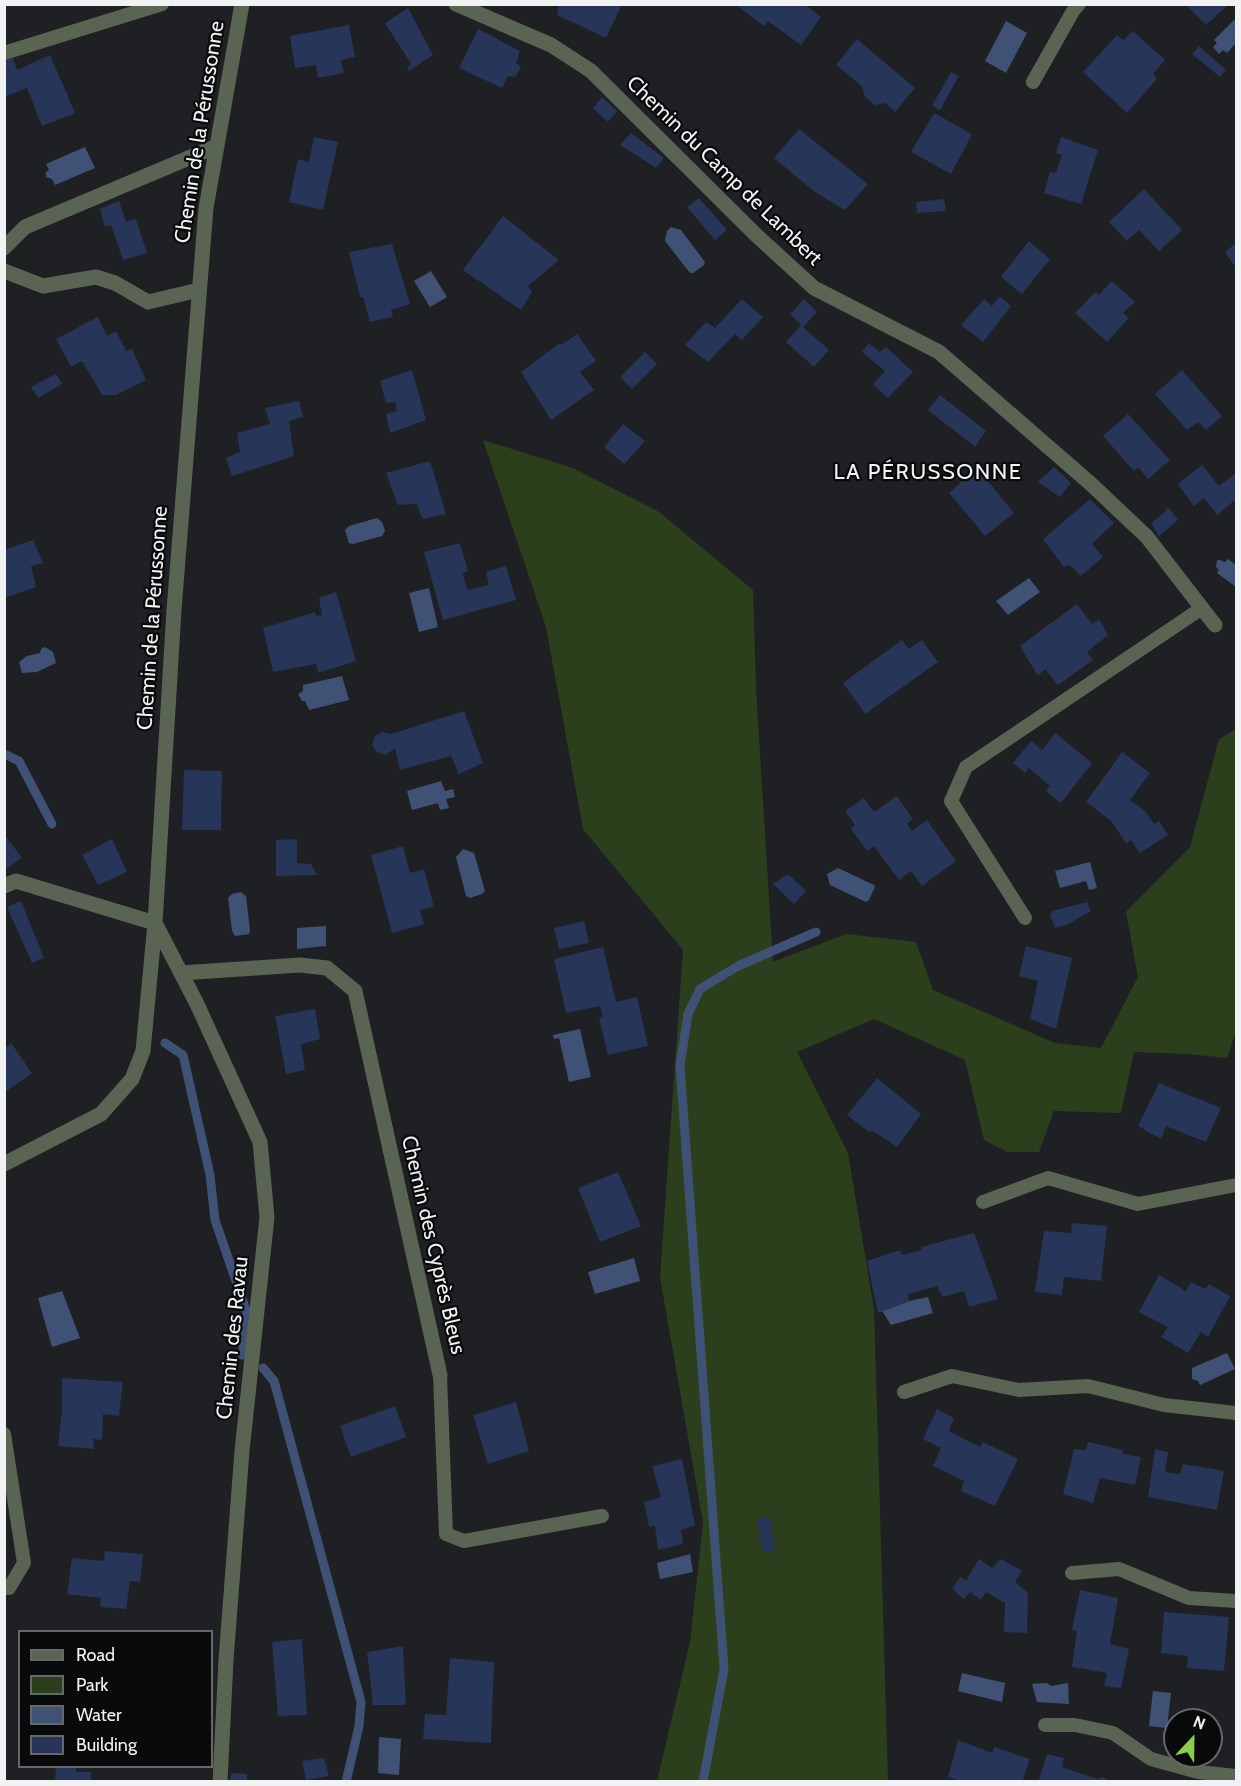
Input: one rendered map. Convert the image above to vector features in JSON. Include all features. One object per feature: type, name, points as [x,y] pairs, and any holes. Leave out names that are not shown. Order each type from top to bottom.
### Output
[{"type":"street","name":"Chemin de la Pérussonne","points":[[4,1164],[101,1114],[132,1079],[143,1050],[155,923],[174,610],[206,208],[242,4]]},
{"type":"street","name":"Chemin du Camp de Lambert","points":[[456,4],[550,45],[591,71],[756,236],[814,288],[939,352],[1091,484],[1147,537],[1215,625]]},
{"type":"street","points":[[4,248],[25,227],[217,146]]},
{"type":"street","points":[[4,271],[43,286],[96,277],[115,283],[148,302],[199,290]]},
{"type":"street","points":[[4,886],[16,881],[155,923]]},
{"type":"street","name":"Chemin des Ravau","points":[[155,923],[181,973],[260,1142],[267,1217],[242,1451],[226,1660],[220,1782]]},
{"type":"street","name":"Chemin des Cyprès Bleus","points":[[181,973],[300,965],[327,968],[355,992],[440,1375]]},
{"type":"lane","points":[[4,53],[132,9],[162,4]]},
{"type":"lane","points":[[1033,82],[1079,4]]},
{"type":"lane","points":[[1025,918],[951,801],[966,767],[1202,608]]},
{"type":"lane","points":[[983,1202],[1048,1178],[1138,1204],[1236,1185]]},
{"type":"lane","name":"Chemin des Cyprès Bleus","points":[[440,1375],[446,1534],[464,1541],[602,1516]]},
{"type":"lane","points":[[904,1392],[952,1376],[1019,1390],[1088,1386],[1164,1405],[1236,1413]]},
{"type":"lane","points":[[4,1434],[24,1563],[9,1588],[4,1588]]},
{"type":"lane","points":[[1072,1573],[1119,1569],[1189,1598],[1236,1601]]},
{"type":"lane","points":[[1045,1725],[1075,1725],[1113,1733],[1151,1759],[1197,1772],[1236,1776]]},
{"type":"green space","points":[[483,440],[573,468],[659,512],[753,590],[756,689],[773,962],[846,934],[916,942],[933,990],[1055,1043],[1101,1048],[1138,977],[1126,912],[1190,847],[1219,739],[1236,729],[1236,1031],[1227,1058],[1134,1052],[1121,1113],[1054,1111],[1039,1152],[1007,1152],[984,1140],[965,1060],[874,1019],[797,1052],[848,1153],[874,1309],[888,1781],[657,1781],[690,1642],[703,1523],[660,1277],[683,950],[583,829],[546,627]]},
{"type":"water","points":[[1234,20],[1236,22],[1236,43],[1227,53],[1223,50],[1219,54],[1213,47],[1217,43],[1214,40]]},
{"type":"water","points":[[1006,21],[1027,33],[1006,73],[985,61]]},
{"type":"water","points":[[85,147],[95,168],[55,185],[52,179],[46,177],[46,172],[49,170],[46,164]]},
{"type":"water","points":[[671,227],[681,230],[705,262],[693,273],[690,273],[665,241],[667,231]]},
{"type":"water","points":[[431,271],[447,297],[430,307],[414,281]]},
{"type":"water","points":[[377,518],[382,522],[385,531],[382,536],[353,544],[349,543],[345,530],[349,526]]},
{"type":"water","points":[[1228,559],[1236,565],[1236,587],[1217,573],[1219,570],[1216,567],[1217,560],[1225,562]]},
{"type":"water","points":[[1029,578],[1040,592],[1008,615],[996,601]]},
{"type":"water","points":[[429,588],[438,627],[419,632],[409,593]]},
{"type":"water","points":[[45,647],[53,652],[56,663],[37,672],[22,673],[19,662],[27,656],[40,653]]},
{"type":"water","points":[[342,676],[349,700],[309,710],[305,701],[302,701],[298,694],[303,691],[303,685]]},
{"type":"water","points":[[441,781],[445,791],[453,789],[455,797],[446,799],[449,808],[440,810],[438,803],[412,810],[407,791]]},
{"type":"water","points":[[463,849],[474,853],[485,891],[470,898],[466,896],[456,857]]},
{"type":"water","points":[[1090,862],[1097,888],[1089,890],[1086,881],[1060,888],[1055,871]]},
{"type":"water","points":[[838,868],[874,885],[869,900],[866,902],[830,885],[827,874]]},
{"type":"water","points":[[241,892],[246,896],[250,930],[249,934],[235,936],[232,931],[228,898],[232,894]]},
{"type":"water","points":[[326,926],[326,946],[297,949],[297,928]]},
{"type":"water","points":[[580,1029],[591,1077],[569,1082],[559,1038],[554,1039],[553,1035]]},
{"type":"water","points":[[634,1258],[640,1281],[595,1294],[588,1272]]},
{"type":"water","points":[[62,1291],[80,1338],[52,1347],[38,1298]]},
{"type":"water","points":[[928,1297],[933,1313],[891,1325],[882,1311],[909,1301]]},
{"type":"water","points":[[1227,1353],[1235,1369],[1200,1385],[1198,1381],[1192,1379],[1192,1368]]},
{"type":"water","points":[[690,1554],[693,1572],[660,1579],[657,1563]]},
{"type":"water","points":[[962,1673],[1005,1683],[1002,1702],[958,1691]]},
{"type":"water","points":[[1047,1683],[1051,1686],[1068,1683],[1069,1704],[1037,1702],[1032,1684]]},
{"type":"water","points":[[1153,1691],[1171,1693],[1169,1708],[1163,1708],[1163,1728],[1149,1726]]},
{"type":"water","points":[[379,1737],[401,1739],[399,1775],[378,1773]]},
{"type":"building","points":[[559,4],[622,4],[606,38],[557,15]]},
{"type":"building","points":[[735,4],[805,4],[821,17],[801,45],[768,21],[764,26]]},
{"type":"building","points":[[1186,5],[1228,5],[1206,25]]},
{"type":"building","points":[[408,8],[433,55],[409,71],[407,68],[411,64],[385,23]]},
{"type":"building","points":[[349,25],[355,57],[341,60],[344,73],[318,78],[316,65],[295,68],[290,36]]},
{"type":"building","points":[[478,29],[520,51],[516,63],[521,67],[515,77],[508,76],[502,88],[459,68]]},
{"type":"building","points":[[1133,31],[1165,60],[1153,74],[1157,79],[1127,113],[1083,72],[1117,35],[1123,40]]},
{"type":"building","points":[[857,39],[915,88],[895,112],[885,103],[875,105],[865,97],[862,86],[836,65]]},
{"type":"building","points":[[1199,46],[1226,70],[1220,77],[1192,54]]},
{"type":"building","points":[[50,55],[75,113],[42,126],[27,88],[4,97],[4,60],[13,58],[17,70]]},
{"type":"building","points":[[951,72],[959,76],[940,110],[932,106]]},
{"type":"building","points":[[602,97],[617,111],[608,122],[593,108]]},
{"type":"building","points":[[934,113],[972,134],[951,174],[911,152]]},
{"type":"building","points":[[799,129],[868,184],[845,210],[815,192],[774,158]]},
{"type":"building","points":[[631,133],[664,158],[656,168],[620,145]]},
{"type":"building","points":[[314,137],[338,142],[323,210],[289,202],[298,159],[309,162]]},
{"type":"building","points":[[1061,137],[1098,150],[1081,204],[1044,193],[1050,172],[1056,173],[1062,155],[1056,153]]},
{"type":"building","points":[[1144,189],[1182,230],[1159,251],[1139,230],[1127,241],[1109,222]]},
{"type":"building","points":[[699,198],[727,230],[715,240],[687,207]]},
{"type":"building","points":[[944,199],[946,211],[917,213],[916,202]]},
{"type":"building","points":[[119,201],[126,222],[136,219],[147,253],[123,260],[111,225],[105,227],[100,209]]},
{"type":"building","points":[[503,216],[559,260],[528,286],[532,292],[521,310],[463,270]]},
{"type":"building","points":[[1029,241],[1050,259],[1022,294],[1001,277]]},
{"type":"building","points":[[1236,243],[1236,268],[1225,252]]},
{"type":"building","points":[[392,244],[410,304],[391,310],[393,317],[370,322],[363,297],[360,297],[349,252]]},
{"type":"building","points":[[1112,281],[1135,302],[1123,313],[1129,318],[1107,342],[1075,313],[1095,292],[1099,295]]},
{"type":"building","points":[[1000,296],[1011,306],[983,342],[961,325],[984,299],[992,306]]},
{"type":"building","points":[[742,299],[763,317],[742,340],[735,334],[708,362],[685,345],[706,322],[715,328]]},
{"type":"building","points":[[804,299],[817,312],[803,327],[829,350],[814,367],[786,342],[801,325],[790,314]]},
{"type":"building","points":[[98,317],[107,336],[116,331],[126,351],[132,349],[146,380],[116,395],[102,395],[82,361],[71,367],[56,339]]},
{"type":"building","points":[[577,334],[596,361],[580,372],[594,390],[551,420],[521,372],[560,343],[561,345]]},
{"type":"building","points":[[869,343],[880,352],[886,347],[913,372],[888,398],[873,384],[885,371],[862,352]]},
{"type":"building","points":[[645,352],[657,364],[632,389],[620,377]]},
{"type":"building","points":[[412,370],[426,420],[390,433],[386,414],[397,411],[395,402],[386,403],[380,381]]},
{"type":"building","points":[[1182,370],[1222,416],[1206,430],[1198,422],[1187,430],[1155,394]]},
{"type":"building","points":[[56,374],[62,384],[38,398],[31,387]]},
{"type":"building","points":[[940,395],[986,431],[975,447],[928,410]]},
{"type":"building","points":[[299,401],[303,417],[289,421],[294,456],[232,476],[226,458],[240,452],[237,433],[270,424],[265,408]]},
{"type":"building","points":[[1128,414],[1170,460],[1148,479],[1138,467],[1134,471],[1103,436]]},
{"type":"building","points":[[623,424],[645,441],[624,464],[604,447]]},
{"type":"building","points":[[430,461],[446,514],[422,519],[417,504],[398,505],[386,473]]},
{"type":"building","points":[[1202,465],[1219,486],[1236,473],[1236,499],[1217,515],[1204,498],[1194,506],[1178,484]]},
{"type":"building","points":[[1054,467],[1071,483],[1060,497],[1038,482]]},
{"type":"building","points":[[977,468],[1014,513],[985,536],[949,493]]},
{"type":"building","points":[[1090,499],[1114,523],[1092,544],[1103,557],[1081,576],[1070,565],[1064,567],[1043,539]]},
{"type":"building","points":[[1168,507],[1178,520],[1159,536],[1151,523]]},
{"type":"building","points":[[33,540],[43,563],[31,566],[36,587],[4,598],[4,550]]},
{"type":"building","points":[[460,543],[468,571],[462,573],[468,590],[489,585],[486,572],[506,566],[516,600],[443,620],[424,552]]},
{"type":"building","points":[[336,592],[356,661],[318,673],[316,664],[273,672],[263,628],[315,612],[316,616],[322,615],[319,598]]},
{"type":"building","points":[[1077,604],[1092,624],[1099,619],[1108,635],[1087,652],[1093,660],[1058,685],[1045,669],[1038,676],[1020,646]]},
{"type":"building","points":[[902,640],[909,649],[922,640],[938,662],[865,714],[843,683]]},
{"type":"building","points":[[464,711],[483,763],[459,774],[451,756],[400,770],[395,748],[386,755],[377,752],[372,745],[375,736],[382,732],[391,734]]},
{"type":"building","points":[[1055,733],[1092,763],[1061,803],[1046,791],[1050,786],[1029,768],[1025,773],[1013,763],[1031,741],[1042,750]]},
{"type":"building","points":[[1122,752],[1150,773],[1130,800],[1145,811],[1154,824],[1159,821],[1168,835],[1140,853],[1131,840],[1126,843],[1111,821],[1086,802]]},
{"type":"building","points":[[184,770],[222,771],[221,830],[182,830]]},
{"type":"building","points":[[897,796],[913,819],[907,823],[912,831],[927,820],[956,861],[922,886],[911,871],[899,880],[874,846],[867,851],[851,829],[855,825],[845,811],[864,798],[874,812]]},
{"type":"building","points":[[4,834],[22,858],[4,870]]},
{"type":"building","points":[[112,839],[127,872],[98,885],[82,855]]},
{"type":"building","points":[[297,839],[297,863],[311,864],[317,875],[276,876],[276,840]]},
{"type":"building","points":[[403,846],[410,873],[424,869],[434,907],[420,910],[424,924],[392,933],[371,855]]},
{"type":"building","points":[[788,874],[806,891],[794,904],[773,884]]},
{"type":"building","points":[[21,901],[44,958],[32,963],[7,907]]},
{"type":"building","points":[[1087,902],[1091,911],[1068,924],[1055,928],[1050,915],[1052,911]]},
{"type":"building","points":[[584,921],[589,943],[559,949],[554,928]]},
{"type":"building","points":[[1026,946],[1072,958],[1056,1029],[1030,1019],[1038,981],[1019,976]]},
{"type":"building","points":[[603,947],[616,1002],[637,997],[648,1046],[608,1055],[599,1018],[603,1017],[600,1006],[566,1013],[554,959]]},
{"type":"building","points":[[315,1009],[320,1039],[301,1044],[305,1070],[286,1074],[275,1016]]},
{"type":"building","points":[[11,1043],[32,1073],[5,1092],[5,1048]]},
{"type":"building","points":[[877,1078],[921,1114],[897,1147],[873,1131],[869,1132],[847,1115]]},
{"type":"building","points":[[1159,1083],[1221,1108],[1206,1142],[1166,1126],[1161,1139],[1138,1126]]},
{"type":"building","points":[[618,1172],[641,1226],[600,1242],[578,1188]]},
{"type":"building","points":[[1072,1223],[1107,1226],[1101,1281],[1064,1277],[1062,1295],[1035,1292],[1044,1231],[1071,1233]]},
{"type":"building","points":[[974,1233],[998,1299],[969,1307],[964,1291],[942,1297],[937,1286],[908,1294],[909,1301],[878,1313],[867,1261],[900,1250],[902,1255],[922,1250],[921,1247]]},
{"type":"building","points":[[1159,1275],[1186,1291],[1191,1282],[1205,1289],[1209,1284],[1230,1296],[1208,1337],[1201,1332],[1188,1353],[1161,1337],[1168,1327],[1139,1312]]},
{"type":"building","points":[[62,1378],[123,1382],[119,1416],[103,1414],[102,1440],[93,1439],[94,1449],[58,1446],[62,1410]]},
{"type":"building","points":[[516,1402],[529,1451],[488,1464],[473,1415]]},
{"type":"building","points":[[395,1406],[406,1437],[351,1457],[340,1426]]},
{"type":"building","points":[[937,1409],[954,1418],[949,1431],[980,1447],[983,1442],[1018,1459],[995,1506],[961,1491],[964,1481],[933,1466],[941,1448],[923,1439]]},
{"type":"building","points":[[1088,1442],[1123,1450],[1123,1454],[1141,1457],[1135,1485],[1100,1478],[1093,1503],[1063,1494],[1074,1449],[1086,1450]]},
{"type":"building","points":[[1155,1449],[1168,1452],[1165,1472],[1180,1474],[1183,1464],[1224,1471],[1217,1510],[1148,1497]]},
{"type":"building","points":[[682,1459],[695,1525],[681,1530],[683,1544],[658,1550],[655,1526],[649,1527],[644,1502],[661,1497],[652,1466]]},
{"type":"building","points":[[770,1517],[775,1551],[762,1552],[757,1518]]},
{"type":"building","points":[[105,1551],[143,1554],[140,1582],[130,1581],[126,1609],[100,1607],[101,1598],[67,1594],[72,1558],[104,1561]]},
{"type":"building","points":[[979,1559],[992,1568],[1001,1559],[1022,1571],[1015,1582],[1028,1593],[1027,1633],[1004,1632],[1005,1603],[986,1592],[981,1600],[970,1592],[964,1599],[952,1589],[960,1577],[966,1581]]},
{"type":"building","points":[[1080,1590],[1118,1598],[1110,1644],[1129,1649],[1121,1688],[1104,1686],[1107,1673],[1072,1667],[1077,1631],[1072,1630]]},
{"type":"building","points":[[1164,1612],[1229,1617],[1224,1671],[1187,1668],[1188,1656],[1161,1653]]},
{"type":"building","points":[[302,1639],[307,1715],[278,1716],[272,1642]]},
{"type":"building","points":[[403,1646],[406,1705],[373,1705],[367,1652]]},
{"type":"building","points":[[450,1658],[494,1662],[491,1743],[423,1739],[425,1714],[446,1715]]},
{"type":"building","points":[[958,1740],[992,1753],[994,1747],[1030,1759],[1022,1782],[963,1782],[948,1777]]},
{"type":"building","points":[[1047,1754],[1064,1758],[1062,1767],[1113,1782],[1038,1782]]},
{"type":"building","points":[[324,1758],[329,1776],[306,1780],[302,1761]]},
{"type":"building","points":[[56,1768],[76,1768],[76,1772],[91,1772],[91,1782],[55,1782]]},
{"type":"building","points":[[231,1773],[247,1774],[247,1782],[230,1782]]},
{"type":"waterway","points":[[4,754],[19,761],[52,824]]},
{"type":"waterway","points":[[703,1782],[724,1669],[680,1066],[688,1014],[700,989],[738,966],[816,932]]},
{"type":"waterway","points":[[165,1043],[183,1055],[210,1175],[215,1220],[248,1316],[242,1355]]},
{"type":"waterway","points":[[263,1368],[274,1381],[361,1702],[359,1726],[346,1782]]},
{"type":"district","name":"LA PÉRUSSONNE","points":[[928,473]]}]
